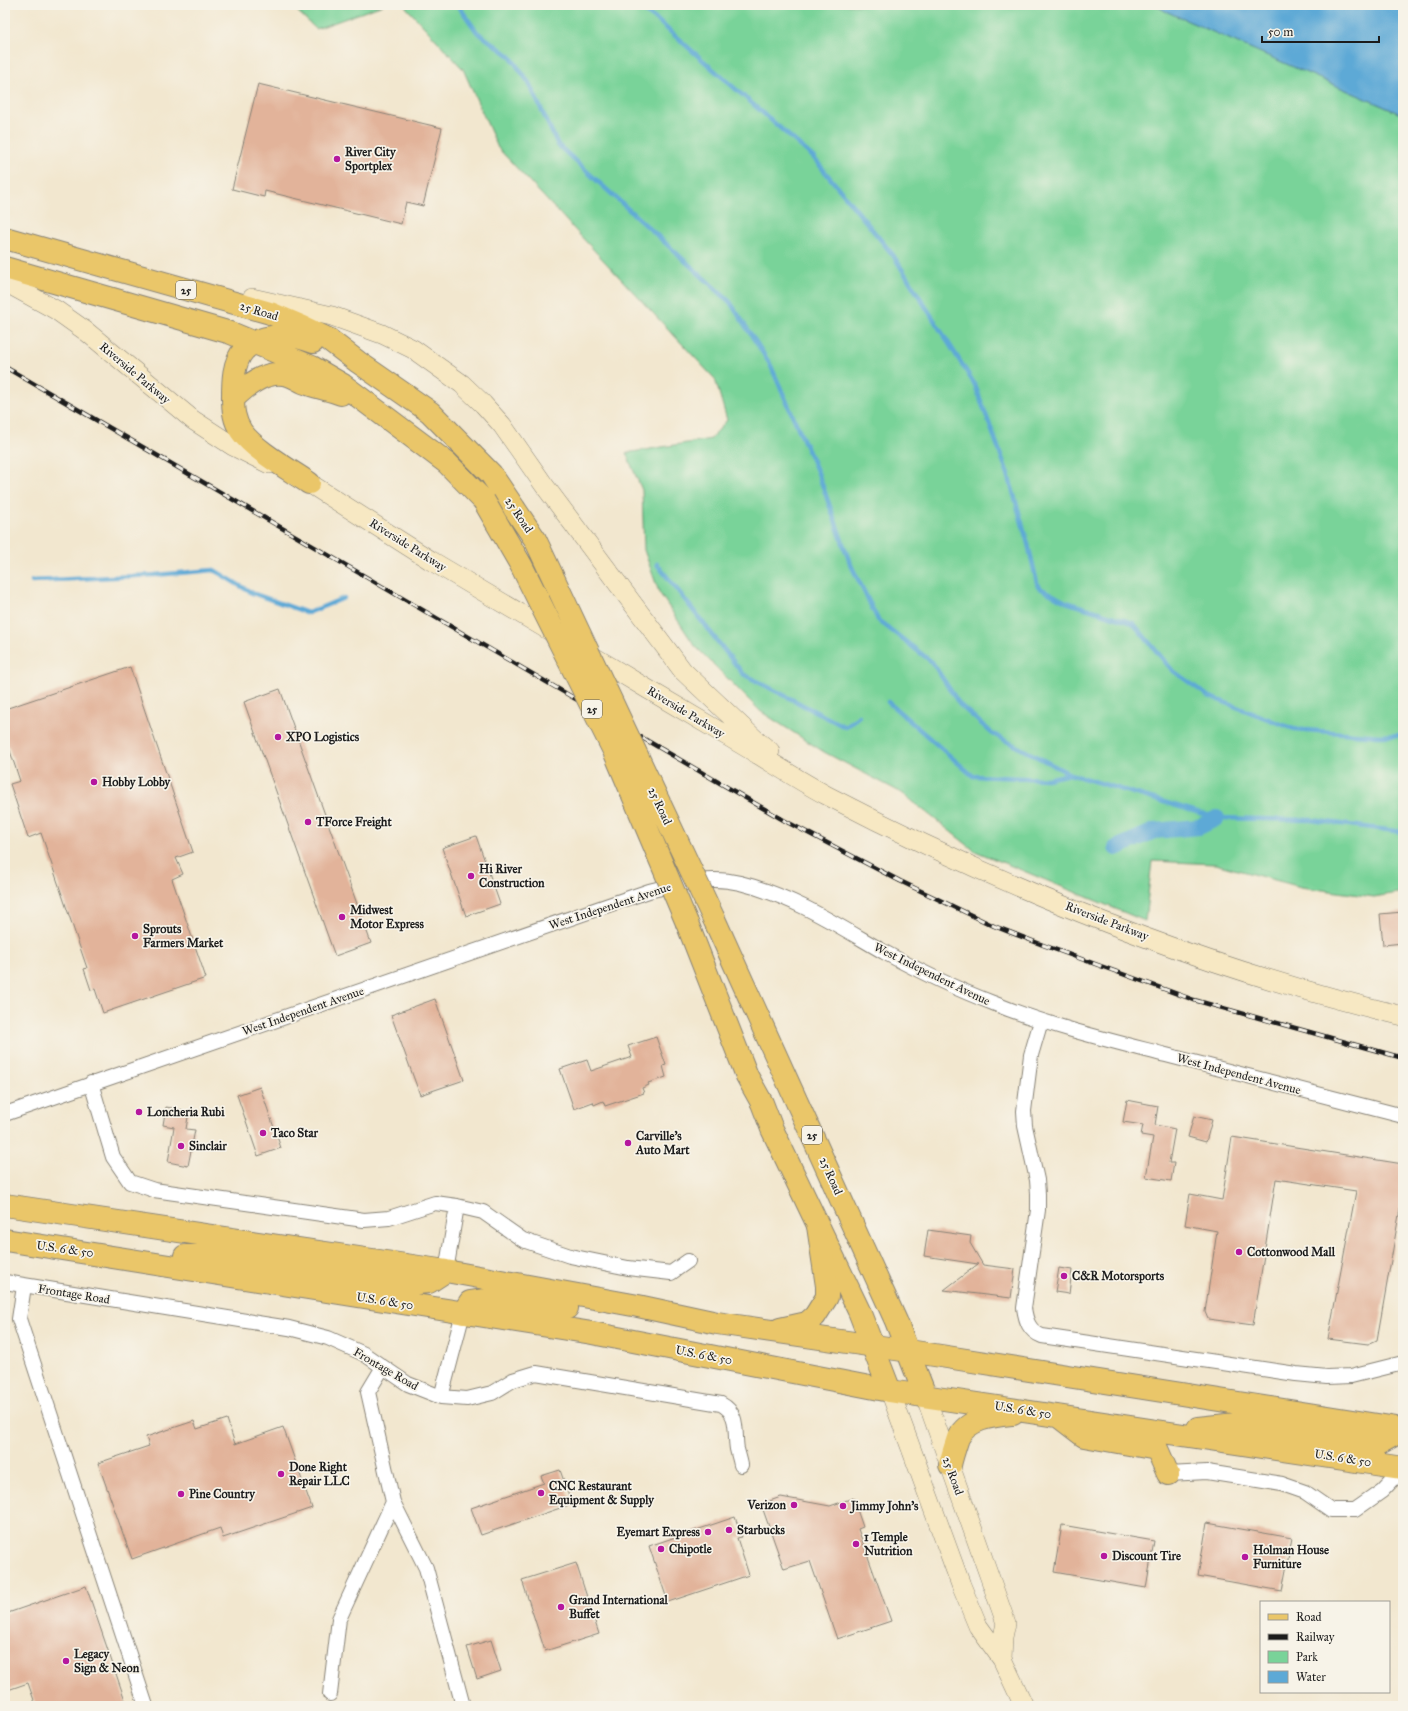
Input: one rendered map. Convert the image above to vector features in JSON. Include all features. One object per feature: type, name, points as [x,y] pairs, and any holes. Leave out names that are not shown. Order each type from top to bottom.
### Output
[{"type":"main road","name":"25 Road","points":[[5,238],[277,316],[328,339],[358,362],[430,412],[491,474],[535,539],[714,919],[909,1351],[1006,1623],[1003,1637],[1002,1659]]},
{"type":"main road","name":"25 Road","points":[[5,268],[231,333],[312,367],[343,385],[447,463],[484,501],[521,565],[615,753],[687,923],[747,1076],[762,1102],[818,1226],[859,1311],[978,1626],[1002,1659],[1024,1706]]},
{"type":"main road","name":"Riverside Parkway","points":[[5,282],[56,310],[87,332],[152,388],[206,429],[233,446],[309,483],[430,560],[823,793],[975,868],[1090,916],[1194,954],[1289,985],[1403,1016]]},
{"type":"main road","name":"Riverside Parkway","points":[[155,282],[253,298],[332,316],[359,325],[413,349],[462,384],[502,425],[544,485],[683,671],[756,740],[823,793]]},
{"type":"main road","points":[[309,483],[251,442],[242,432],[236,421],[233,408],[233,380],[236,364],[244,350],[272,336],[289,335],[305,338],[358,362]]},
{"type":"main road","points":[[233,399],[246,386],[259,379],[273,375],[287,375],[307,384],[340,394],[382,414]]},
{"type":"main road","points":[[5,1206],[446,1271],[638,1306],[717,1323],[909,1351],[1403,1430]]},
{"type":"main road","points":[[717,1323],[781,1329],[807,1323],[815,1316],[827,1297],[827,1286],[818,1226]]},
{"type":"main road","name":"U.S. 6 & 50","points":[[5,1240],[592,1333],[890,1390],[1403,1468]]},
{"type":"main road","points":[[126,1258],[197,1256],[245,1260],[396,1285],[429,1282],[446,1271]]},
{"type":"main road","points":[[463,1313],[470,1302],[485,1299],[527,1302],[595,1312],[638,1306]]},
{"type":"main road","points":[[950,1465],[958,1439],[963,1431],[973,1423],[992,1416],[1036,1412]]},
{"type":"main road","points":[[1057,1415],[1084,1436],[1158,1449],[1168,1474]]},
{"type":"main road","points":[[1165,1431],[1236,1424],[1378,1444],[1403,1430]]},
{"type":"street","name":"West Independent Avenue","points":[[5,1114],[649,891],[684,883],[711,880],[738,882],[785,897],[817,912],[886,953],[952,986],[1041,1021],[1403,1116]]},
{"type":"street","points":[[1041,1021],[1031,1055],[1024,1111],[1025,1126],[1037,1180],[1038,1194],[1038,1210],[1024,1308],[1025,1316],[1032,1330],[1042,1336],[1296,1374],[1327,1377],[1351,1376],[1403,1363]]},
{"type":"street","points":[[91,1083],[113,1157],[130,1182],[154,1190],[364,1220],[389,1218],[435,1203],[483,1212],[523,1240],[570,1256],[628,1268],[671,1273],[688,1261]]},
{"type":"street","points":[[446,1271],[457,1206]]},
{"type":"street","name":"Frontage Road","points":[[5,1282],[289,1328],[328,1338],[364,1354],[408,1384],[441,1397],[467,1399],[492,1393],[513,1380],[536,1373],[721,1404],[732,1414],[736,1428],[737,1449],[741,1465]]},
{"type":"street","points":[[24,1286],[19,1319],[146,1706]]},
{"type":"street","points":[[441,1397],[463,1313]]},
{"type":"street","points":[[383,1367],[368,1392],[394,1502],[426,1568],[463,1706]]},
{"type":"street","points":[[1168,1474],[1207,1472],[1282,1484],[1305,1492],[1330,1510],[1355,1510],[1382,1490],[1403,1468]]},
{"type":"street","points":[[330,1694],[339,1619],[394,1502]]},
{"type":"green space","points":[[291,5],[383,5],[316,29]]},
{"type":"green space","points":[[404,5],[1155,5],[1403,115],[1403,892],[1374,897],[1301,887],[1215,864],[1152,861],[1145,921],[975,851],[902,793],[824,752],[760,711],[695,646],[659,592],[644,550],[642,490],[626,453],[711,439],[727,420],[715,379],[498,148],[463,69]]},
{"type":"water","points":[[1155,5],[1403,5],[1403,115],[1165,11]]},
{"type":"building","name":"River City Sportplex","points":[[258,84],[442,128],[423,206],[406,202],[401,224],[265,191],[264,197],[232,189]]},
{"type":"building","points":[[130,667],[193,852],[176,858],[183,874],[172,879],[206,978],[103,1013],[95,989],[91,990],[84,969],[87,968],[41,833],[28,838],[10,784],[20,781],[5,736],[5,709]]},
{"type":"building","points":[[280,689],[371,943],[335,956],[244,702]]},
{"type":"building","name":"Hi River Construction","points":[[476,836],[500,904],[466,916],[442,848]]},
{"type":"building","points":[[1403,912],[1403,943],[1383,945],[1380,914]]},
{"type":"building","points":[[435,999],[464,1080],[420,1095],[391,1015]]},
{"type":"building","points":[[656,1037],[666,1065],[663,1066],[666,1077],[648,1083],[649,1085],[642,1088],[644,1093],[605,1106],[603,1101],[594,1105],[593,1102],[574,1109],[560,1069],[587,1060],[591,1071],[632,1057],[628,1046]]},
{"type":"building","name":"Taco Star","points":[[260,1087],[281,1148],[258,1156],[237,1095]]},
{"type":"building","points":[[1127,1100],[1158,1106],[1155,1125],[1175,1129],[1169,1163],[1174,1163],[1171,1181],[1146,1177],[1153,1137],[1141,1135],[1143,1125],[1123,1122]]},
{"type":"building","name":"Sinclair","points":[[166,1107],[189,1111],[186,1129],[195,1130],[188,1166],[168,1162],[174,1127],[163,1125]]},
{"type":"building","points":[[1194,1116],[1212,1120],[1206,1142],[1188,1137]]},
{"type":"building","name":"Cottonwood Mall","points":[[1232,1137],[1403,1164],[1403,1192],[1377,1340],[1368,1344],[1328,1339],[1356,1191],[1276,1179],[1253,1325],[1208,1319],[1205,1312],[1217,1231],[1185,1225],[1190,1194],[1222,1200]]},
{"type":"building","points":[[928,1230],[971,1236],[970,1243],[983,1265],[1015,1269],[1011,1298],[944,1290],[978,1264],[924,1256]]},
{"type":"building","name":"C&R Motorsports","points":[[1059,1268],[1072,1270],[1069,1294],[1055,1292]]},
{"type":"building","name":"Pine Country","points":[[227,1419],[235,1444],[283,1427],[312,1508],[223,1538],[220,1528],[132,1559],[98,1463],[149,1446],[146,1437],[194,1421],[197,1429]]},
{"type":"building","name":"CNC Restaurant Equipment & Supply","points":[[560,1470],[572,1504],[481,1535],[471,1508],[544,1483],[541,1476]]},
{"type":"building","points":[[781,1497],[830,1506],[853,1498],[863,1527],[858,1529],[891,1621],[837,1639],[810,1561],[784,1569],[761,1504]]},
{"type":"building","points":[[735,1517],[742,1537],[737,1538],[749,1575],[668,1602],[649,1546]]},
{"type":"building","name":"Holman House Furniture","points":[[1207,1523],[1292,1538],[1282,1591],[1198,1576]]},
{"type":"building","name":"Discount Tire","points":[[1062,1525],[1154,1541],[1146,1588],[1054,1572]]},
{"type":"building","name":"Grand International Buffet","points":[[576,1563],[599,1634],[545,1651],[522,1580]]},
{"type":"building","name":"Legacy Sign & Neon","points":[[86,1586],[127,1706],[36,1706],[28,1683],[5,1691],[5,1614]]},
{"type":"building","points":[[491,1640],[501,1671],[477,1679],[467,1647]]},
{"type":"waterway","points":[[458,5],[477,32],[510,56],[529,83],[558,145],[730,302],[770,364],[818,473],[850,563],[878,620],[932,662],[960,705],[993,734],[1070,774]]},
{"type":"waterway","points":[[635,5],[657,20],[813,157],[893,255],[975,385],[1008,474],[1028,544],[1038,587],[1066,602],[1133,623],[1172,670],[1208,696],[1294,729],[1379,736],[1403,735]]},
{"type":"waterway","points":[[657,564],[743,674],[845,727],[859,716]]},
{"type":"waterway","points":[[32,581],[155,575],[214,570],[252,593],[308,613],[344,598]]},
{"type":"waterway","points":[[888,702],[973,776],[1047,779],[1070,774],[1217,818],[1311,820],[1403,832]]},
{"type":"waterway","points":[[1116,848],[1154,831],[1199,827],[1217,818]]},
{"type":"railway","points":[[5,367],[787,822],[900,881],[994,926],[1194,1000],[1403,1058]]},
{"type":"place","name":"River City Sportplex","points":[[337,159]]},
{"type":"place","name":"XPO Logistics","points":[[278,737]]},
{"type":"place","name":"Hobby Lobby","points":[[94,782]]},
{"type":"place","name":"TForce Freight","points":[[308,822]]},
{"type":"place","name":"Hi River Construction","points":[[471,876]]},
{"type":"place","name":"Midwest Motor Express","points":[[342,917]]},
{"type":"place","name":"Sprouts Farmers Market","points":[[135,936]]},
{"type":"place","name":"Loncheria Rubi","points":[[139,1112]]},
{"type":"place","name":"Taco Star","points":[[263,1133]]},
{"type":"place","name":"Carville's Auto Mart","points":[[628,1143]]},
{"type":"place","name":"Sinclair","points":[[181,1146]]},
{"type":"place","name":"Cottonwood Mall","points":[[1239,1252]]},
{"type":"place","name":"C&R Motorsports","points":[[1064,1276]]},
{"type":"place","name":"Done Right Repair LLC","points":[[281,1474]]},
{"type":"place","name":"CNC Restaurant Equipment & Supply","points":[[541,1493]]},
{"type":"place","name":"Pine Country","points":[[181,1494]]},
{"type":"place","name":"Verizon","points":[[794,1505]]},
{"type":"place","name":"Jimmy John's","points":[[843,1506]]},
{"type":"place","name":"Starbucks","points":[[729,1530]]},
{"type":"place","name":"Eyemart Express","points":[[708,1532]]},
{"type":"place","name":"1 Temple Nutrition","points":[[856,1544]]},
{"type":"place","name":"Chipotle","points":[[661,1549]]},
{"type":"place","name":"Discount Tire","points":[[1104,1556]]},
{"type":"place","name":"Holman House Furniture","points":[[1245,1557]]},
{"type":"place","name":"Grand International Buffet","points":[[561,1607]]},
{"type":"place","name":"Legacy Sign & Neon","points":[[66,1661]]}]
